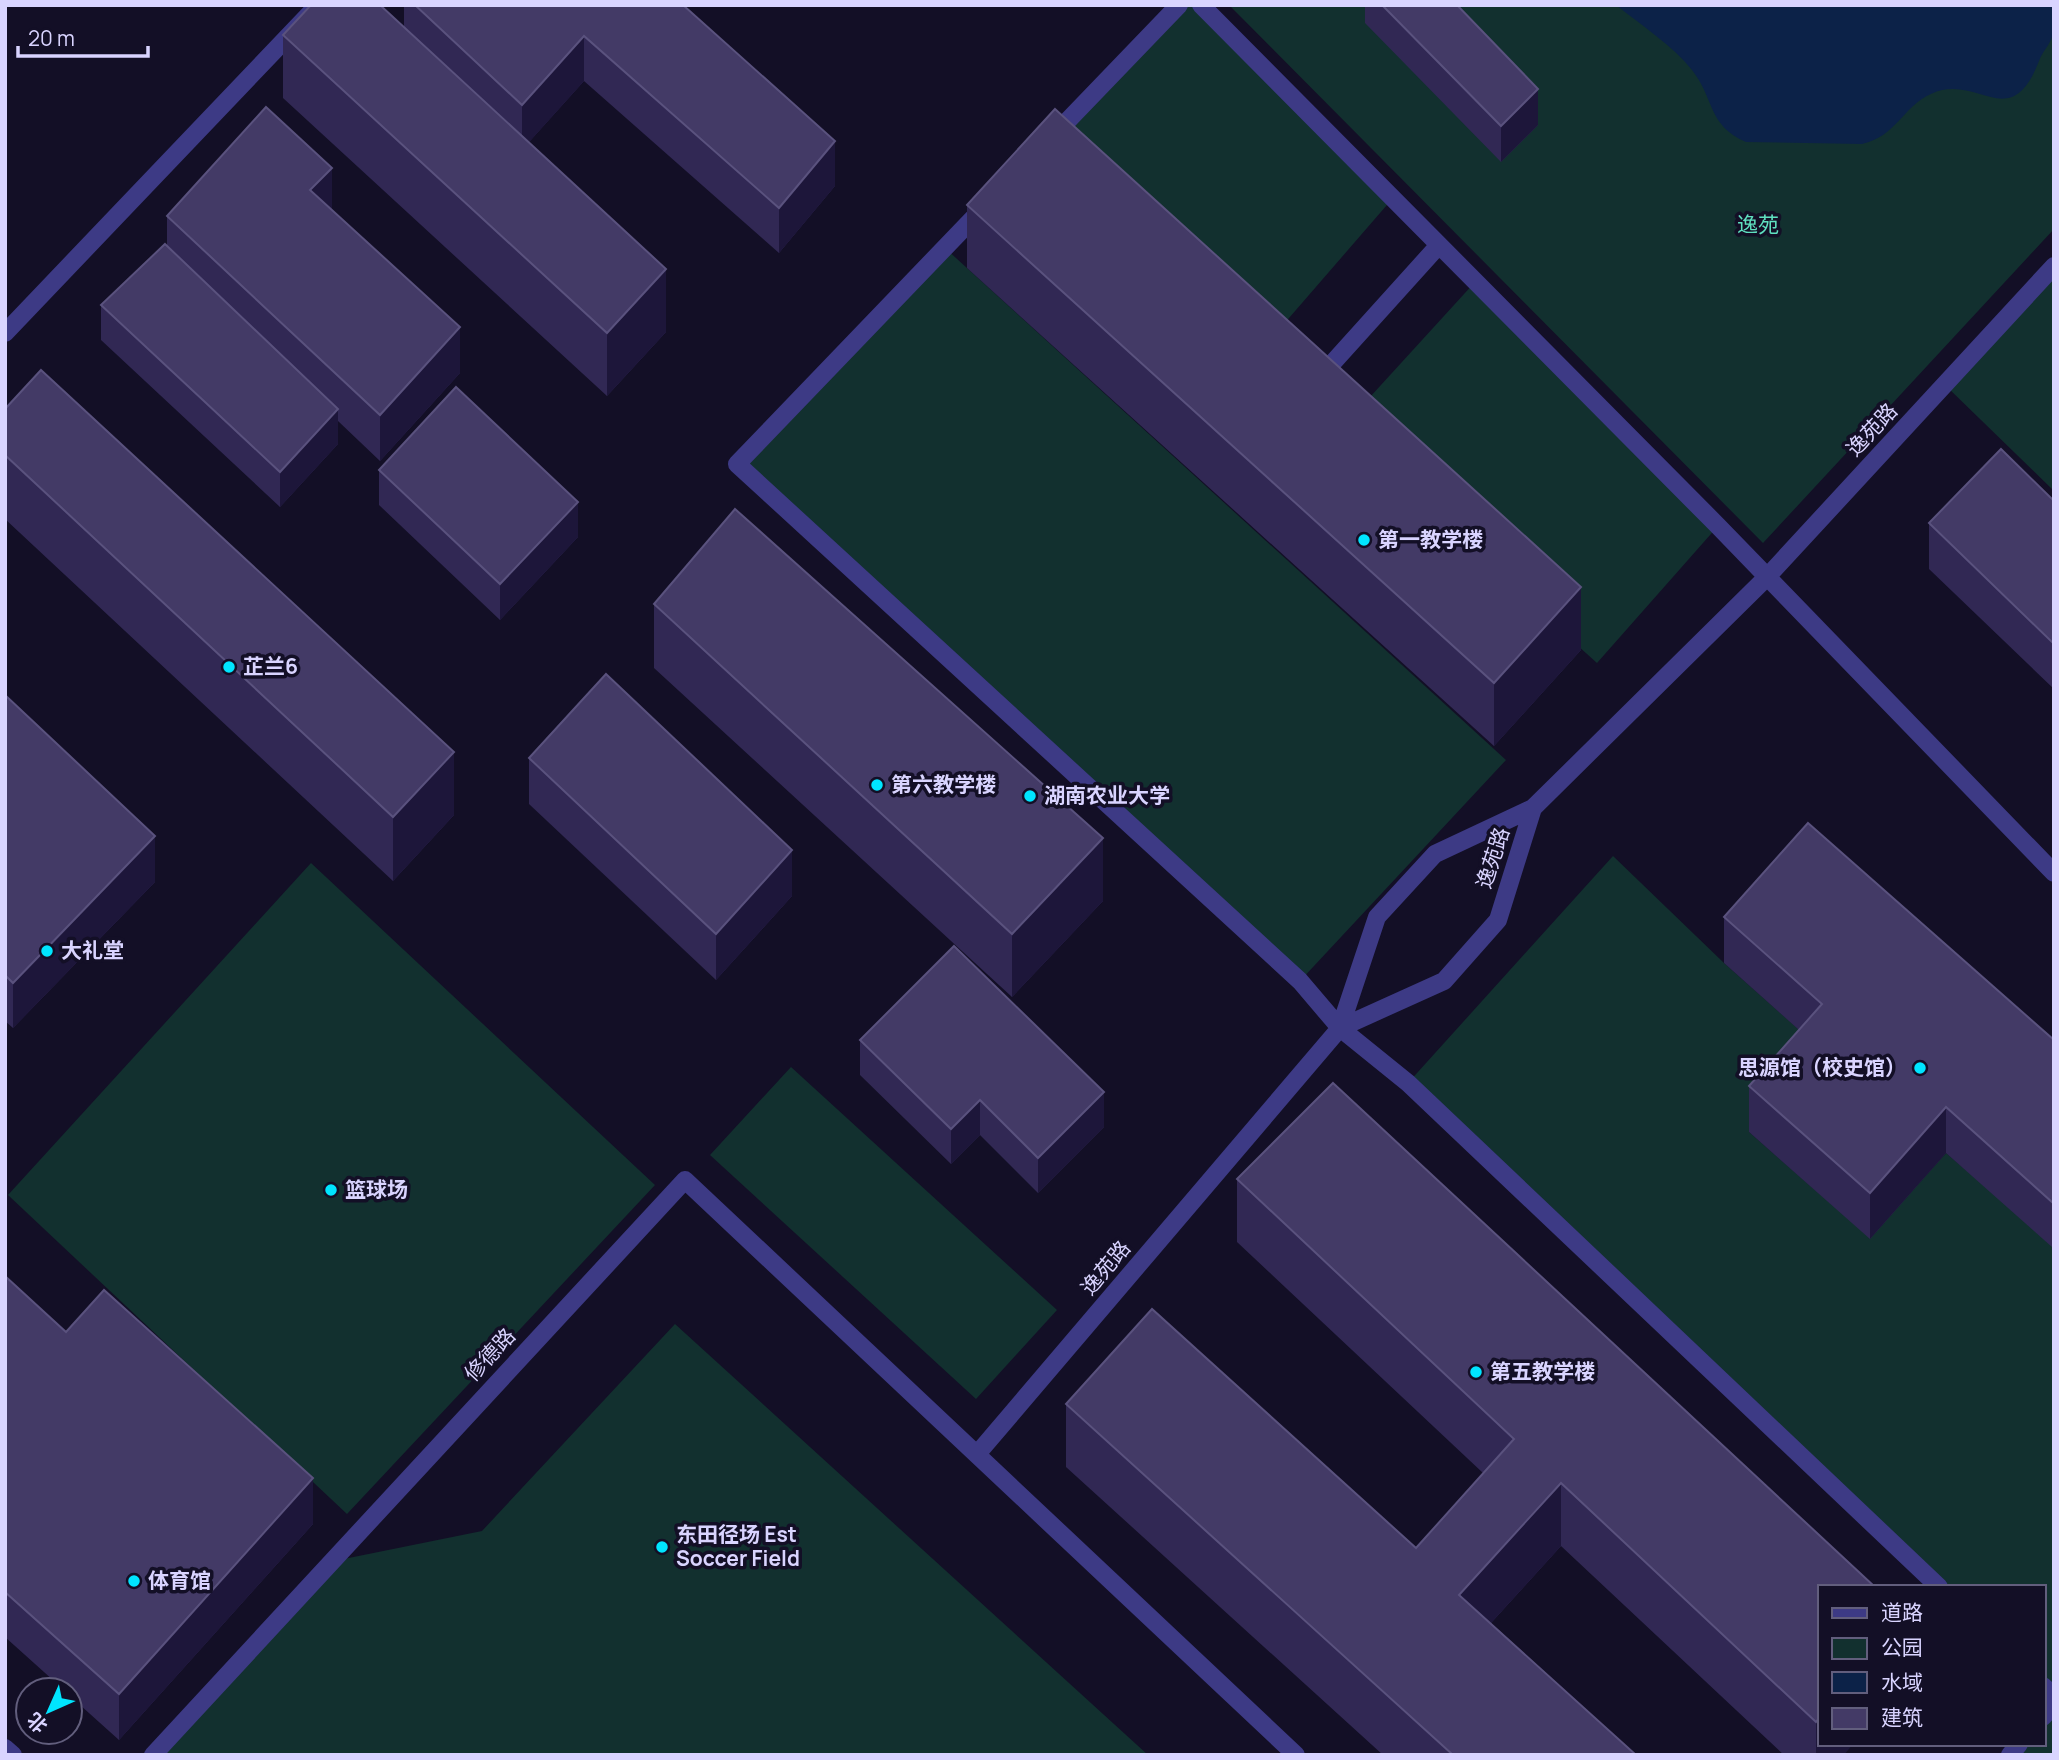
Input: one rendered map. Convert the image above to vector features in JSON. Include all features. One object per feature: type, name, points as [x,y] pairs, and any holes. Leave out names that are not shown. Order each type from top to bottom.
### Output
[{"type":"street","points":[[5,333],[318,5]]},
{"type":"street","points":[[1038,152],[1179,5]]},
{"type":"street","points":[[1201,5],[1767,577],[2054,873]]},
{"type":"street","points":[[1001,190],[737,464],[1300,981],[1340,1028],[1408,1083],[1937,1585]]},
{"type":"street","points":[[1311,387],[1438,245]]},
{"type":"street","name":"逸苑路","points":[[978,1453],[1340,1028],[1444,981],[1497,920],[1533,808],[1767,577],[2054,266]]},
{"type":"street","points":[[1340,1028],[1377,917],[1435,854],[1533,808]]},
{"type":"street","name":"修德路","points":[[153,1755],[685,1180],[978,1453]]},
{"type":"street","points":[[978,1453],[1296,1755]]},
{"type":"street","points":[[5,1748],[13,1755]]},
{"type":"green space","points":[[1179,5],[1201,5],[1393,198],[1257,355],[1038,152]]},
{"type":"green space","name":"逸苑","points":[[1229,5],[2054,5],[2054,229],[1763,543]]},
{"type":"green space","points":[[945,248],[1506,760],[1300,981],[737,464]]},
{"type":"green space","points":[[2054,266],[2054,491],[1945,385]]},
{"type":"green space","points":[[1475,282],[1718,526],[1597,663],[1339,431]]},
{"type":"green space","points":[[1613,856],[1724,963],[1822,1050],[1749,1132],[1870,1238],[1946,1153],[2054,1246],[2054,1696],[2045,1688],[2045,1585],[1937,1585],[1408,1083]]},
{"type":"green space","name":"篮球场","points":[[311,863],[655,1185],[347,1514],[8,1195]]},
{"type":"green space","points":[[791,1067],[1057,1310],[976,1399],[710,1155]]},
{"type":"green space","name":"东田径场 Est Soccer Field","points":[[675,1324],[1148,1755],[153,1755],[329,1562],[482,1531]]},
{"type":"green space","points":[[2054,1699],[2054,1755],[2005,1755],[2012,1746],[2045,1746],[2045,1709]]},
{"type":"water","points":[[1616,5],[2054,5],[2054,26],[2051,40],[2028,83],[2016,95],[2004,99],[1948,89],[1931,94],[1913,106],[1883,135],[1862,144],[1746,142],[1724,128],[1699,81],[1684,61]]},
{"type":"building","points":[[311,5],[380,5],[666,269],[607,333],[283,35]]},
{"type":"building","points":[[415,5],[683,5],[835,141],[779,208],[584,36],[522,105]]},
{"type":"building","points":[[1382,5],[1457,5],[1538,89],[1501,126]]},
{"type":"building","points":[[266,107],[332,168],[310,190],[460,327],[380,415],[167,216]]},
{"type":"building","name":"第一教学楼","points":[[1055,109],[1581,587],[1494,683],[967,205]]},
{"type":"building","points":[[165,244],[338,409],[280,472],[101,305]]},
{"type":"building","points":[[41,370],[454,752],[393,817],[5,455],[5,409]]},
{"type":"building","points":[[456,387],[578,502],[500,584],[379,470]]},
{"type":"building","points":[[2001,449],[2054,501],[2054,644],[1929,523]]},
{"type":"building","points":[[735,509],[1103,838],[1012,934],[654,604]]},
{"type":"building","points":[[606,674],[792,850],[716,934],[529,758]]},
{"type":"building","name":"大礼堂","points":[[5,695],[155,836],[13,983],[5,975]]},
{"type":"building","name":"思源馆（校史馆）","points":[[1808,823],[2054,1040],[2052,1202],[1946,1107],[1870,1193],[1749,1086],[1822,1004],[1724,917]]},
{"type":"building","points":[[954,946],[1104,1092],[1038,1158],[980,1100],[951,1129],[860,1040]]},
{"type":"building","points":[[1333,1083],[1873,1585],[1818,1585],[1816,1722],[1561,1483],[1459,1595],[1636,1755],[1453,1755],[1066,1404],[1152,1309],[1416,1548],[1514,1439],[1237,1179]]},
{"type":"building","name":"体育馆","points":[[5,1276],[66,1332],[104,1290],[313,1478],[119,1694],[5,1592]]},
{"type":"place","name":"第一教学楼","points":[[1364,540]]},
{"type":"place","name":"芷兰6","points":[[229,667]]},
{"type":"place","name":"第六教学楼","points":[[877,785]]},
{"type":"place","name":"湖南农业大学","points":[[1030,796]]},
{"type":"place","name":"大礼堂","points":[[47,951]]},
{"type":"place","name":"思源馆（校史馆）","points":[[1920,1068]]},
{"type":"place","name":"篮球场","points":[[331,1190]]},
{"type":"place","name":"第五教学楼","points":[[1476,1372]]},
{"type":"place","name":"东田径场 Est Soccer Field","points":[[662,1547]]},
{"type":"place","name":"体育馆","points":[[134,1581]]}]
